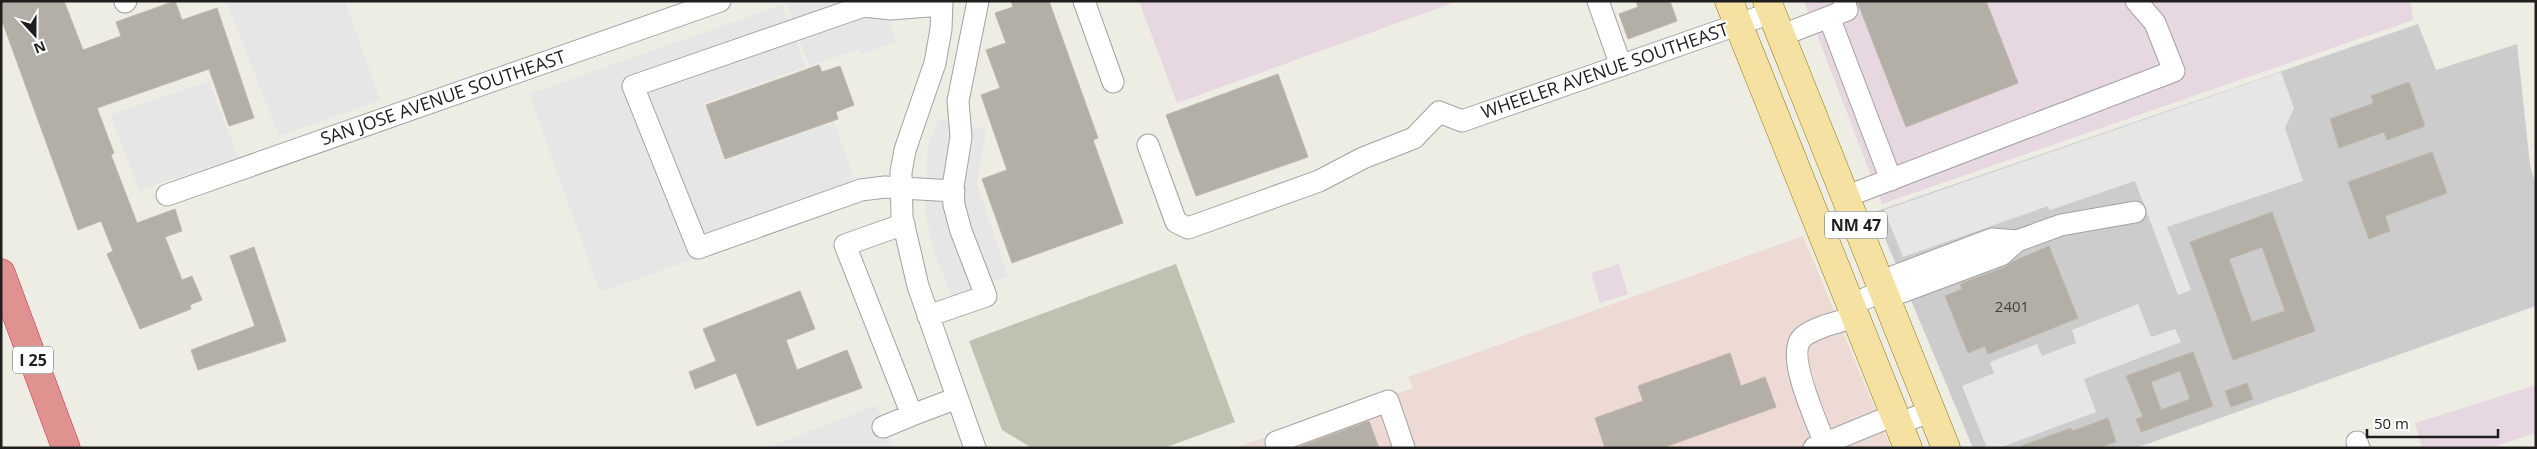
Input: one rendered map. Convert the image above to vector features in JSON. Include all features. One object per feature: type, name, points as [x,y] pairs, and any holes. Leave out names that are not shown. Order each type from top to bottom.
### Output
[{"type":"highway","name":"I 25","points":[[1,273],[66,448]]},
{"type":"main road","name":"NM 47","points":[[1733,13],[1900,429]]},
{"type":"main road","name":"NM 47","points":[[1773,17],[1946,448]]},
{"type":"street","name":"SAN JOSE AVENUE SOUTHEAST","points":[[168,195],[720,1]]},
{"type":"street","points":[[928,316],[986,296],[961,231],[954,191],[956,162],[961,137],[958,101],[978,1]]},
{"type":"street","points":[[1084,1],[1112,82]]},
{"type":"street","points":[[1598,1],[1622,66]]},
{"type":"street","name":"WHEELER AVENUE SOUTHEAST","points":[[1148,145],[1176,222],[1188,228],[1318,181],[1363,158],[1414,138],[1439,112],[1462,121],[1622,66],[1733,13],[1773,17],[1828,17],[1847,10],[1844,1]]},
{"type":"street","points":[[1845,197],[2174,72],[2155,23],[2136,1]]},
{"type":"street","points":[[954,191],[902,188],[861,190],[698,248],[633,86],[864,6],[891,10],[942,3],[935,63],[907,143],[901,172],[902,188],[904,224],[918,286],[975,448]]},
{"type":"street","points":[[1828,17],[1891,180]]},
{"type":"street","points":[[1931,411],[1900,429],[1831,443],[1798,370],[1796,350],[1804,336],[1852,311],[1883,290],[2001,255],[2017,241],[2061,225],[2135,212]]},
{"type":"street","points":[[904,224],[845,245],[912,416]]},
{"type":"street","points":[[883,427],[957,398]]},
{"type":"street","points":[[1278,448],[1276,442],[1388,401],[1404,448]]},
{"type":"shaded area","points":[[226,1],[345,1],[380,100],[279,136]]},
{"type":"shaded area","points":[[795,1],[892,1],[889,22],[896,42],[862,54],[860,49],[809,66],[787,4]]},
{"type":"shaded area","points":[[1139,1],[1458,1],[1177,103]]},
{"type":"shaded area","points":[[1804,1],[2411,1],[2413,20],[1882,204]]},
{"type":"shaded area","points":[[782,5],[806,67],[704,103],[724,161],[834,122],[862,200],[600,292],[529,94]]},
{"type":"shaded area","points":[[2418,24],[2436,70],[2517,44],[2530,165],[2536,186],[2536,306],[2136,448],[1973,448],[1874,212]]},
{"type":"shaded area","points":[[2281,72],[2294,108],[2285,128],[2303,181],[2167,227],[2191,290],[2178,295],[2135,181],[2050,210],[2048,206],[1903,257],[1884,210]]},
{"type":"shaded area","points":[[209,81],[238,157],[139,190],[110,115]]},
{"type":"shaded area","points":[[939,118],[986,129],[977,185],[1008,276],[952,297],[934,252],[925,211],[928,147]]},
{"type":"shaded area","points":[[1803,236],[1891,448],[1234,448],[1413,388],[1408,377]]},
{"type":"shaded area","points":[[1176,264],[1235,422],[1164,448],[1032,448],[1002,430],[969,341]]},
{"type":"shaded area","points":[[1619,264],[1628,294],[1600,303],[1591,273]]},
{"type":"shaded area","points":[[2138,304],[2151,337],[2175,329],[2181,342],[2084,379],[2096,412],[1999,448],[1987,448],[1962,386],[1994,373],[1990,362],[2037,344],[2042,356],[2076,343],[2072,330]]},
{"type":"shaded area","points":[[2536,385],[2536,433],[2490,448],[2422,448],[2415,423]]},
{"type":"shaded area","points":[[876,405],[893,448],[767,448]]},
{"type":"building","points":[[1,1],[64,1],[83,50],[121,36],[116,22],[175,1],[182,20],[217,8],[254,118],[229,126],[209,69],[97,108],[114,153],[111,155],[137,223],[175,209],[182,231],[165,237],[182,280],[192,276],[202,300],[190,305],[191,309],[140,329],[107,254],[113,251],[101,221],[78,230],[1,18]]},
{"type":"building","points":[[1011,1],[1049,1],[1098,138],[1093,140],[1123,223],[1012,263],[982,179],[1007,170],[981,95],[1000,88],[986,50],[1006,43],[995,13],[1013,7]]},
{"type":"building","points":[[1636,1],[1670,1],[1677,21],[1628,39],[1619,14],[1638,7]]},
{"type":"building","points":[[1857,1],[1986,1],[2018,83],[1906,127]]},
{"type":"building","points":[[819,65],[822,72],[840,66],[854,105],[836,112],[838,119],[725,159],[706,105]]},
{"type":"building","points":[[1278,74],[1308,157],[1196,196],[1166,115]]},
{"type":"building","points":[[2409,82],[2425,126],[2387,140],[2384,132],[2339,148],[2330,119],[2374,103],[2371,96]]},
{"type":"building","points":[[2432,152],[2447,193],[2385,216],[2390,231],[2369,239],[2348,182]]},
{"type":"building","points":[[2272,212],[2315,331],[2233,360],[2190,242]],"holes":[[[2262,247],[2285,311],[2252,322],[2229,259]]]},
{"type":"building","points":[[2049,246],[2078,318],[1988,354],[1985,346],[1968,353],[1945,296],[1962,289],[1960,284],[2005,267],[2014,261]]},
{"type":"building","points":[[254,247],[286,341],[198,370],[191,350],[255,326],[230,256]]},
{"type":"building","points":[[800,291],[815,329],[786,340],[797,370],[847,350],[862,388],[757,426],[736,373],[695,389],[689,372],[716,361],[703,329]]},
{"type":"building","points":[[2193,352],[2213,406],[2141,432],[2136,419],[2143,417],[2126,376]],"holes":[[[2180,371],[2190,399],[2161,410],[2151,382]]]},
{"type":"building","points":[[1730,353],[1741,386],[1765,377],[1776,407],[1662,448],[1605,448],[1595,418],[1643,401],[1638,386]]},
{"type":"building","points":[[2247,383],[2253,399],[2231,407],[2225,391]]},
{"type":"building","points":[[2108,418],[2116,442],[2099,448],[2021,448],[2021,446],[2071,428],[2072,431]]},
{"type":"building","points":[[1369,421],[1379,448],[1302,448],[1301,446]]}]
